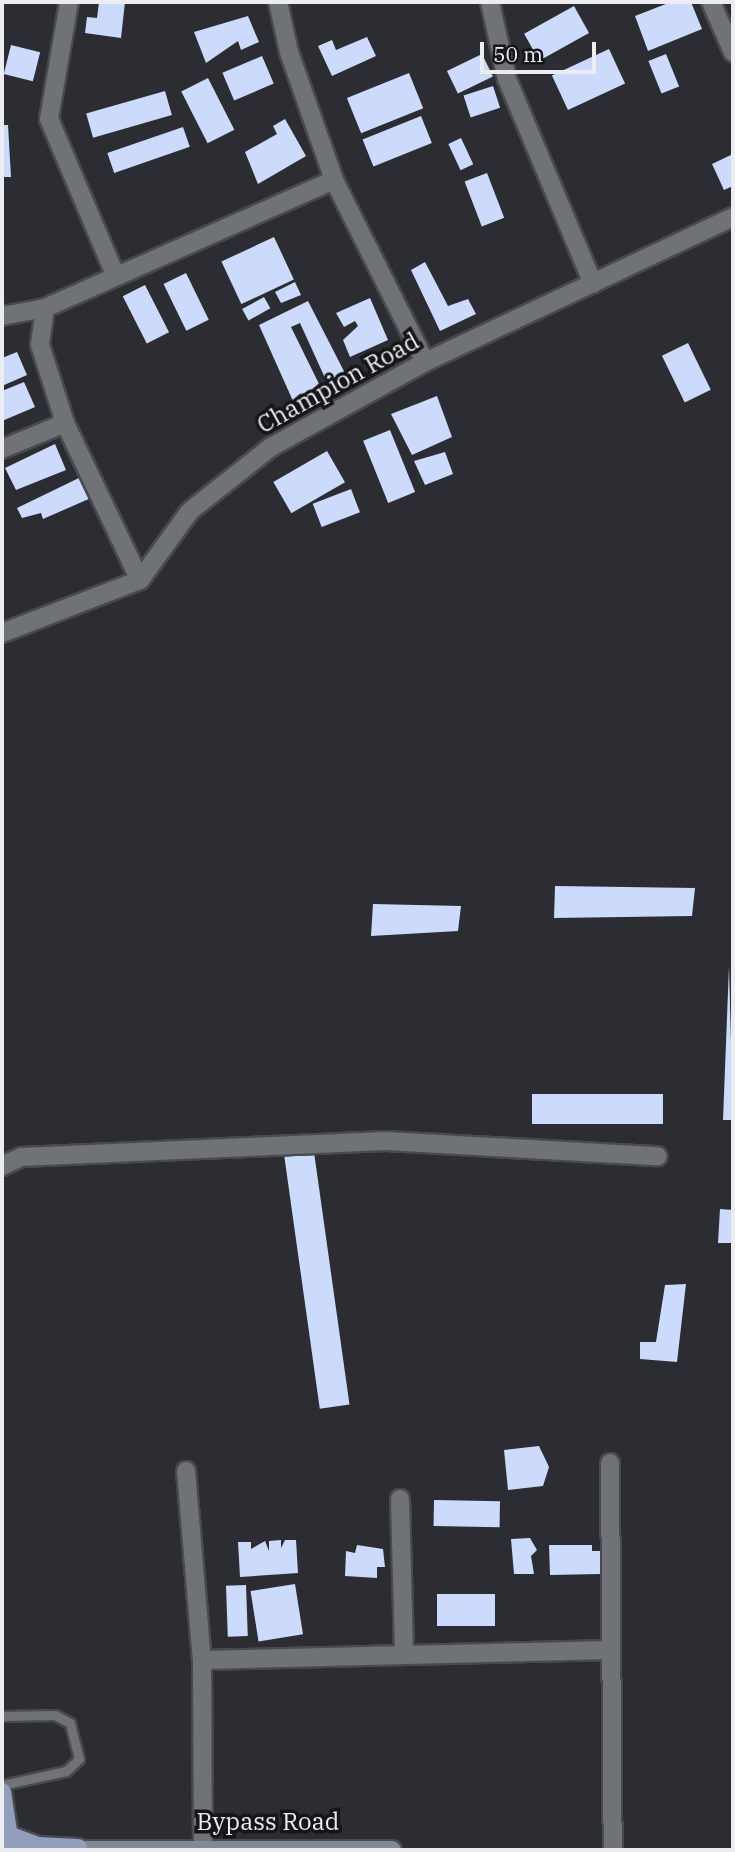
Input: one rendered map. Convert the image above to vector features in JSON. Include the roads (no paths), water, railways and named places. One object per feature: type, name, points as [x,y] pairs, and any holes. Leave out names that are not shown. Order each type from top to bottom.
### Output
[{"type":"main road","points":[[2,1792],[10,1842],[73,1849]]},
{"type":"street","points":[[69,2],[49,119],[114,272]]},
{"type":"street","points":[[278,2],[296,75],[334,180],[425,362]]},
{"type":"street","points":[[490,2],[507,79],[593,284]]},
{"type":"street","points":[[711,2],[733,52]]},
{"type":"street","points":[[2,316],[45,308],[114,272],[334,180]]},
{"type":"street","name":"Champion Road","points":[[140,580],[190,511],[235,471],[425,362],[733,218]]},
{"type":"street","points":[[2,633],[140,580],[65,423],[40,345],[45,308]]},
{"type":"street","points":[[2,449],[65,423]]},
{"type":"street","points":[[2,1166],[21,1157],[335,1142],[658,1156]]},
{"type":"street","points":[[610,1464],[613,1850]]},
{"type":"street","points":[[186,1471],[202,1660],[203,1846]]},
{"type":"street","points":[[400,1499],[404,1654]]},
{"type":"street","points":[[202,1660],[611,1650]]},
{"type":"street","name":"Bypass Road","points":[[73,1849],[203,1846],[392,1850]]},
{"type":"lane","points":[[2,1716],[55,1714],[70,1723],[79,1759],[66,1771],[2,1785]]}]
